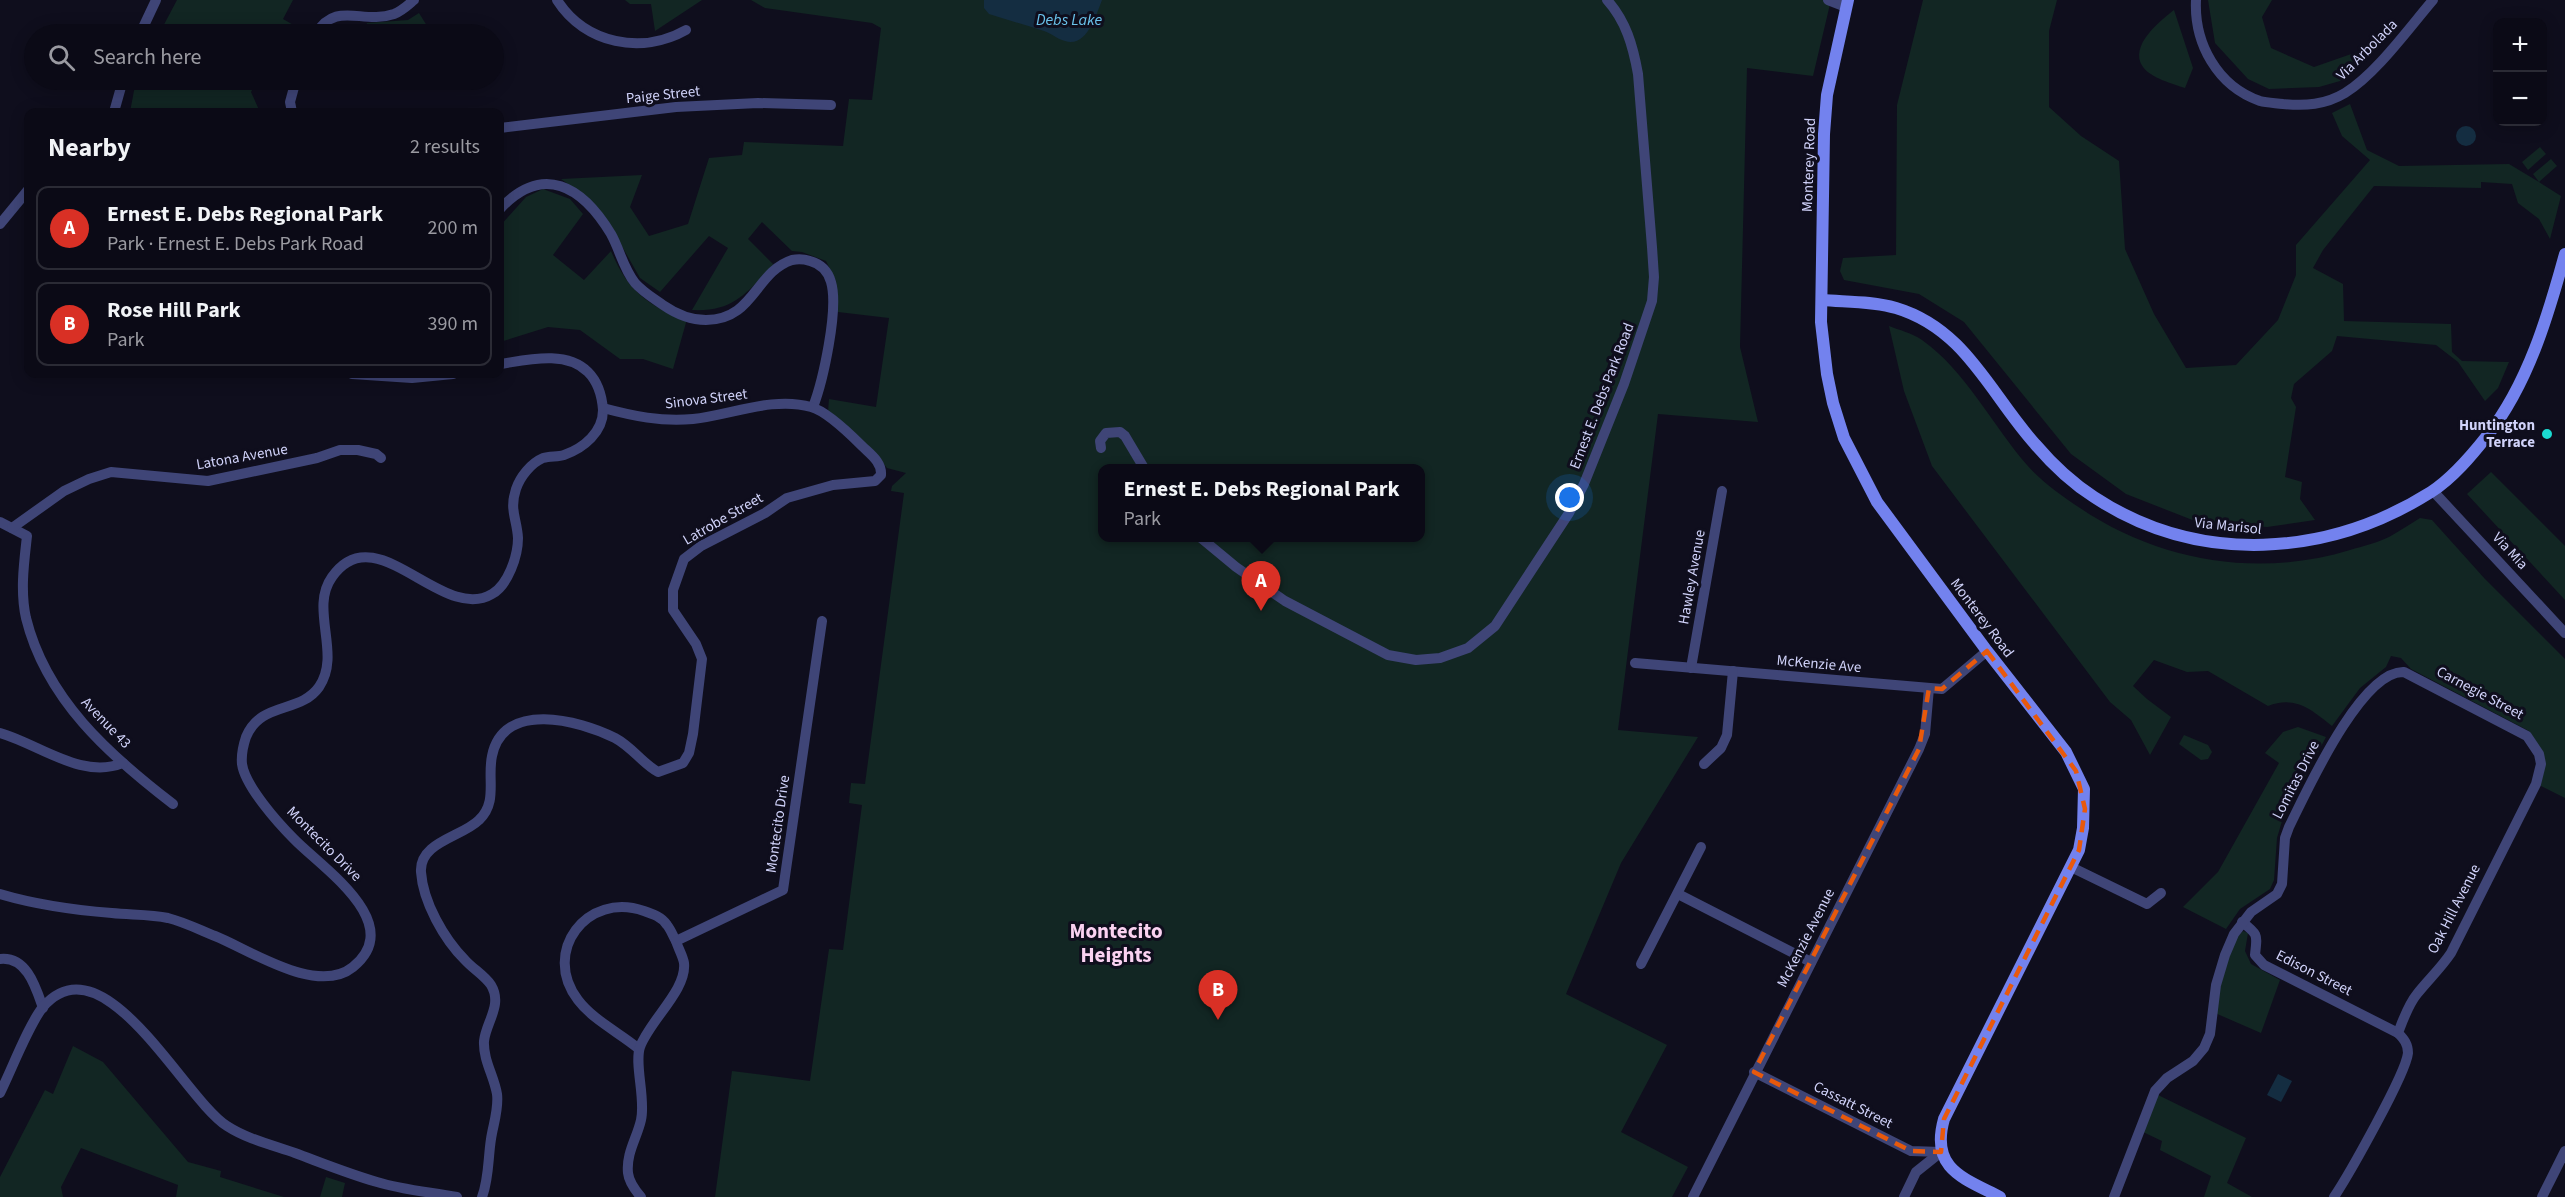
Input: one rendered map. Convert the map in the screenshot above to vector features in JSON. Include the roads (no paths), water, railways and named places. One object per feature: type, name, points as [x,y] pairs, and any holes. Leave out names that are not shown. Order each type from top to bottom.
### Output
[{"type":"street","points":[[145,24],[156,0]]},
{"type":"street","points":[[323,24],[328,17],[335,13],[346,12],[370,16],[394,14],[414,0]]},
{"type":"street","points":[[557,0],[572,18],[585,28],[615,41],[629,44],[658,42],[686,30]]},
{"type":"street","name":"Ernest E. Debs Park Road","points":[[1207,542],[1236,567],[1285,601],[1388,655],[1416,660],[1440,658],[1468,648],[1495,626],[1569,513],[1584,484],[1624,384],[1652,301],[1654,277],[1638,74],[1634,48],[1625,26],[1607,0]]},
{"type":"street","points":[[1828,0],[1847,4]]},
{"type":"street","name":"Via Arbolada","points":[[2196,0],[2195,14],[2202,46],[2218,73],[2236,88],[2261,101],[2318,105],[2345,93],[2365,76],[2433,0]]},
{"type":"street","name":"Monterey Road","points":[[1847,4],[1834,58],[1825,114],[1821,322],[1827,374],[1844,438],[1877,502],[1987,651],[2066,752],[2080,780],[2084,799],[2083,828],[2079,850],[1944,1119],[1939,1135],[1941,1152]]},
{"type":"street","points":[[115,108],[120,90]]},
{"type":"street","points":[[291,108],[290,102],[293,90]]},
{"type":"street","name":"Paige Street","points":[[504,128],[676,107],[758,103],[831,105]]},
{"type":"street","points":[[504,205],[512,196],[534,184],[564,186],[585,202],[610,233],[628,272],[643,291],[670,310],[688,318],[718,320],[730,316],[748,303],[772,274],[793,260],[803,259],[819,264],[825,269],[832,284],[830,333],[818,394],[813,407]]},
{"type":"street","points":[[0,225],[24,195]]},
{"type":"street","name":"Via Marisol","points":[[1822,300],[1877,304],[1896,308],[1937,328],[1967,354],[2034,444],[2057,468],[2094,497],[2126,515],[2165,531],[2205,541],[2248,546],[2296,543],[2355,530],[2433,491],[2464,462],[2489,433],[2520,381],[2542,330],[2565,254]]},
{"type":"street","points":[[504,364],[541,359],[569,360],[581,366],[591,375],[602,396],[603,408]]},
{"type":"street","name":"Sinova Street","points":[[603,408],[647,419],[667,421],[777,404],[813,407]]},
{"type":"street","name":"Latrobe Street","points":[[482,1197],[497,1096],[484,1041],[496,1002],[492,987],[484,976],[465,961],[445,935],[422,880],[421,869],[424,858],[439,844],[469,828],[485,813],[492,792],[492,757],[496,744],[503,732],[514,724],[532,718],[565,722],[592,730],[615,738],[658,772],[683,763],[689,753],[693,734],[702,659],[674,610],[673,590],[684,559],[701,546],[765,513],[787,498],[833,485],[875,481],[881,475],[882,468],[864,448],[826,414],[813,407]]},
{"type":"street","name":"Montecito Drive","points":[[0,894],[79,910],[168,918],[229,942],[291,971],[312,976],[327,977],[351,969],[367,949],[370,939],[367,916],[356,897],[294,839],[250,784],[242,768],[242,748],[248,731],[266,713],[308,698],[323,681],[327,659],[324,592],[335,572],[345,564],[368,558],[381,559],[439,590],[471,599],[483,598],[500,588],[512,564],[518,539],[513,519],[513,502],[522,476],[544,458],[561,456],[573,451],[595,435],[602,423],[603,408]]},
{"type":"street","points":[[1101,448],[1100,441],[1106,433],[1120,432],[1125,436],[1142,464]]},
{"type":"street","name":"Latona Avenue","points":[[12,528],[64,491],[111,472],[208,481],[317,458],[340,450],[358,450],[376,454],[381,458]]},
{"type":"street","name":"Hawley Avenue","points":[[1691,668],[1722,491]]},
{"type":"street","name":"Via Mia","points":[[2433,491],[2565,633]]},
{"type":"street","name":"Avenue 43","points":[[0,522],[27,536],[23,584],[26,617],[39,657],[53,684],[72,712],[123,763],[173,804]]},
{"type":"street","name":"Montecito Drive","points":[[676,941],[783,890],[822,621]]},
{"type":"street","name":"McKenzie Ave","points":[[1635,663],[1942,689],[1987,651]]},
{"type":"street","points":[[1704,764],[1722,748],[1727,735],[1733,671]]},
{"type":"street","name":"Carnegie Street","points":[[2398,672],[2416,677],[2518,730],[2527,736],[2539,754]]},
{"type":"street","name":"Lomitas Drive","points":[[2114,1197],[2155,1091],[2167,1078],[2193,1061],[2204,1048],[2210,1034],[2216,985],[2225,955],[2242,922],[2251,912],[2277,894],[2282,884],[2285,838],[2289,827],[2336,736],[2351,713],[2373,689],[2398,672]]},
{"type":"street","name":"McKenzie Avenue","points":[[1693,1197],[1754,1072],[1919,749],[1925,734],[1929,688]]},
{"type":"street","points":[[0,733],[72,763],[110,768],[123,763]]},
{"type":"street","name":"Oak Hill Avenue","points":[[2398,1033],[2415,996],[2440,969],[2451,953],[2536,784],[2541,764],[2539,754]]},
{"type":"street","points":[[1641,964],[1701,847]]},
{"type":"street","points":[[2071,867],[2147,904],[2161,893]]},
{"type":"street","points":[[1678,894],[1811,962]]},
{"type":"street","points":[[639,1049],[578,1001],[566,973],[565,953],[575,927],[594,913],[612,906],[635,908],[656,915],[667,924],[684,962],[682,977],[676,993],[653,1020],[639,1049],[642,1119],[631,1145],[628,1172],[632,1185],[641,1197]]},
{"type":"street","name":"Edison Street","points":[[2242,922],[2255,931],[2257,938],[2255,955],[2264,965],[2398,1033]]},
{"type":"street","points":[[0,959],[16,962],[23,967],[36,988],[43,1008]]},
{"type":"street","points":[[0,1093],[43,1008],[60,995],[87,990],[99,994],[125,1013],[208,1109],[228,1127],[264,1143],[377,1182],[457,1197]]},
{"type":"street","points":[[2334,1197],[2401,1075],[2408,1050],[2405,1041],[2398,1033]]},
{"type":"street","name":"Cassatt Street","points":[[1754,1072],[1911,1151],[1941,1152]]},
{"type":"street","points":[[2542,1197],[2565,1151]]},
{"type":"street","points":[[1904,1197],[1916,1172],[1941,1152],[1947,1165],[1958,1176],[2000,1197]]},
{"type":"water","name":"Debs Lake","points":[[984,0],[1102,0],[1090,29],[1079,40],[1073,42],[989,14],[984,8]]},
{"type":"water","points":[[2466,126],[2473,129],[2476,136],[2473,143],[2466,146],[2459,143],[2456,136],[2459,129]]},
{"type":"water","points":[[2278,1074],[2292,1081],[2281,1102],[2267,1095]]},
{"type":"place","name":"Huntington Terrace","points":[[2547,434]]},
{"type":"place","name":"Ernest E. Debs Regional Park","points":[[1261,611]]},
{"type":"place","name":"Rose Hill Park","points":[[1218,1020]]},
{"type":"district","name":"Montecito Heights","points":[[1116,943]]}]
